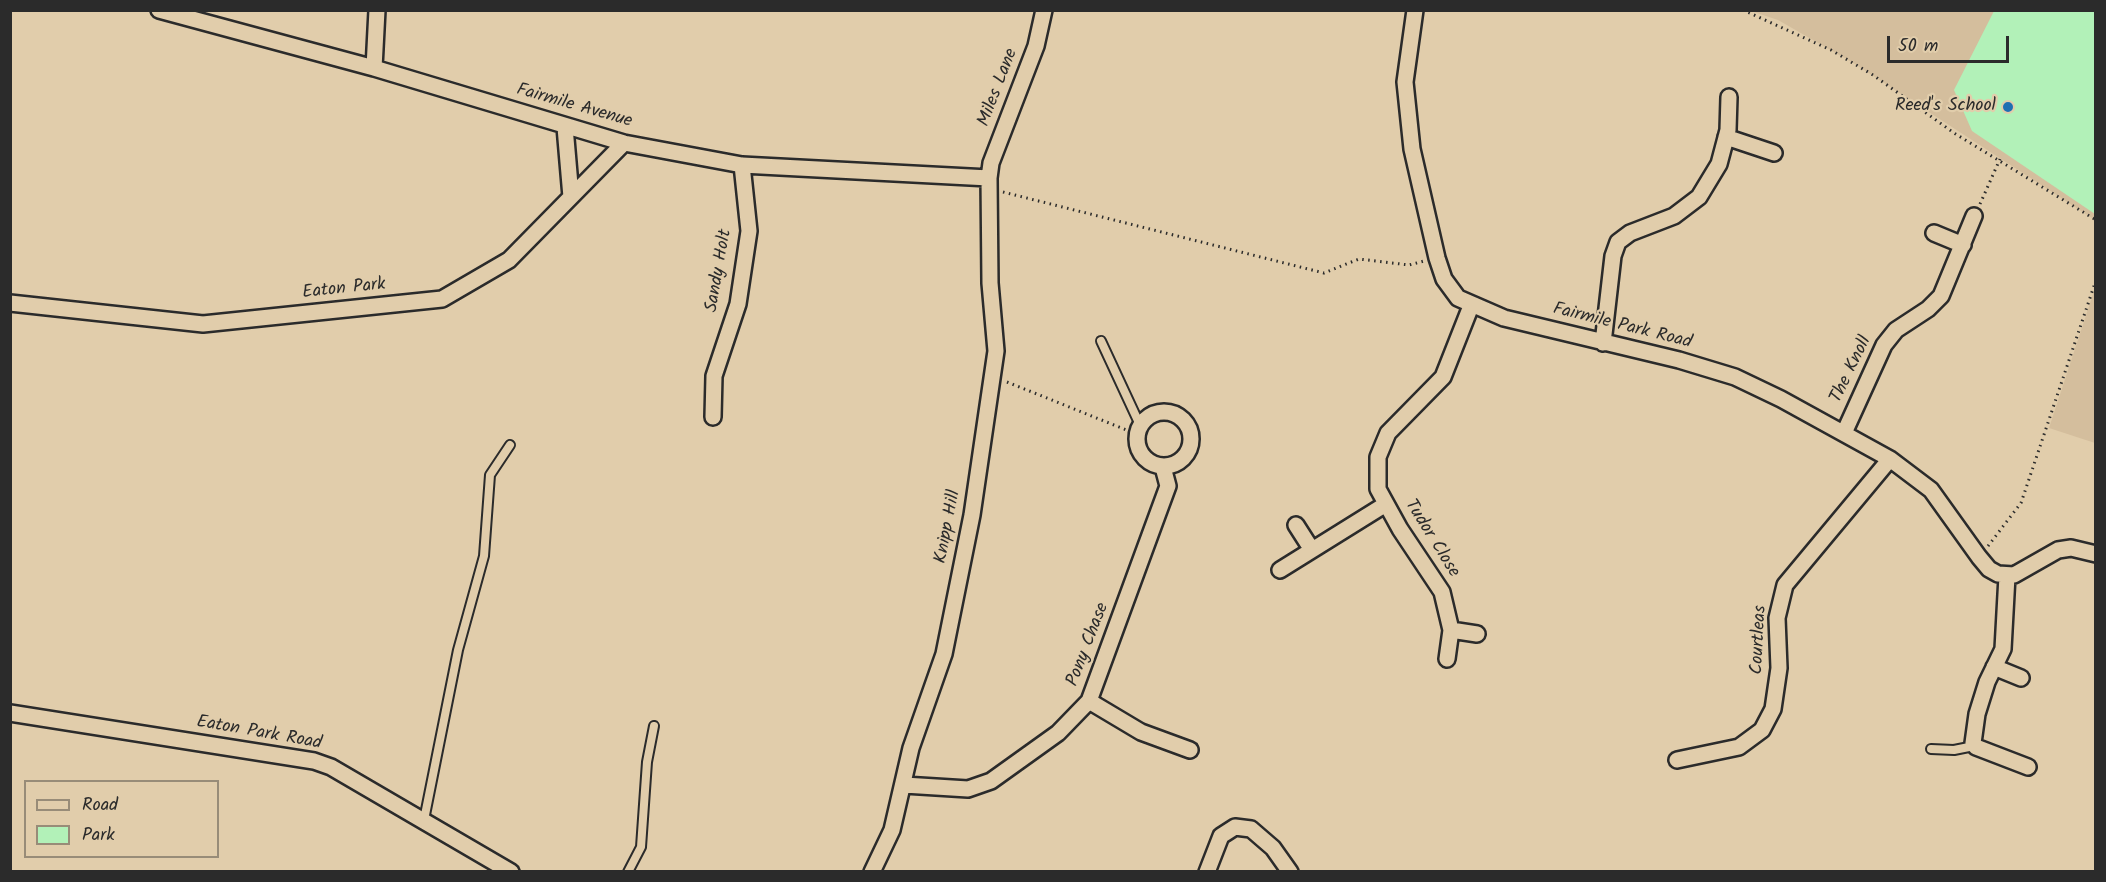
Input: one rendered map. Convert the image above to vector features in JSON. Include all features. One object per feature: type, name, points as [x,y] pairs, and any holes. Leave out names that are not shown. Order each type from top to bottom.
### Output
[{"type":"street","name":"Fairmile Avenue","points":[[159,10],[374,68],[624,143],[742,165],[989,183]]},
{"type":"street","points":[[374,68],[376,10]]},
{"type":"street","name":"Miles Lane","points":[[989,183],[991,163],[1036,46],[1044,10]]},
{"type":"street","name":"Fairmile Park Road","points":[[1415,10],[1405,82],[1412,149],[1437,258],[1451,291],[1471,306],[1504,318],[1679,360],[1735,377],[1890,459],[1930,490],[1989,569],[2007,576]]},
{"type":"street","points":[[1603,343],[1613,256],[1618,243],[1630,233],[1674,216],[1699,197],[1719,164],[1726,137],[1729,97]]},
{"type":"street","points":[[565,126],[571,197]]},
{"type":"street","points":[[1726,137],[1774,153]]},
{"type":"street","name":"Eaton Park","points":[[10,303],[203,324],[442,299],[509,260],[624,143]]},
{"type":"street","name":"Sandy Holt","points":[[713,417],[714,376],[738,304],[749,231],[742,165]]},
{"type":"street","name":"Knipp Hill","points":[[872,872],[892,830],[904,785],[910,748],[944,654],[972,515],[990,408],[996,351],[990,283],[989,183]]},
{"type":"street","name":"The Knoll","points":[[1844,433],[1884,345],[1896,330],[1935,304],[1947,286],[1974,216]]},
{"type":"street","points":[[1934,233],[1963,245]]},
{"type":"street","name":"Tudor Close","points":[[1447,659],[1451,630],[1442,592],[1378,489],[1378,457],[1388,433],[1443,377],[1471,306]]},
{"type":"street","points":[[1167,411],[1176,414],[1189,428],[1192,437],[1188,453],[1173,465],[1163,467],[1149,462],[1142,456],[1137,443],[1138,429],[1154,413],[1167,411]]},
{"type":"street","name":"Courtleas","points":[[1677,760],[1739,747],[1762,730],[1773,709],[1779,668],[1777,618],[1785,585],[1890,459]]},
{"type":"street","name":"Pony Chase","points":[[904,785],[968,789],[991,782],[1058,733],[1089,701],[1168,486],[1163,467]]},
{"type":"street","name":"Tudor Close","points":[[1280,570],[1386,504]]},
{"type":"street","points":[[1296,525],[1312,550]]},
{"type":"street","points":[[2028,767],[1974,746],[1977,714],[2003,649],[2007,576],[2021,572],[2058,550],[2071,548],[2096,554]]},
{"type":"street","points":[[1451,630],[1477,634]]},
{"type":"street","points":[[1994,667],[2021,678]]},
{"type":"street","points":[[1089,701],[1142,732],[1190,750]]},
{"type":"street","name":"Eaton Park Road","points":[[10,713],[314,761],[331,767],[511,872]]},
{"type":"street","points":[[1207,872],[1221,836],[1235,827],[1251,829],[1273,848],[1290,872]]},
{"type":"lane","points":[[1101,341],[1138,429]]},
{"type":"lane","points":[[424,820],[458,650],[484,556],[490,475],[510,445]]},
{"type":"lane","points":[[628,872],[641,847],[647,762],[654,726]]},
{"type":"lane","points":[[1931,749],[1954,750],[1974,746]]},
{"type":"path","points":[[1743,10],[1831,50],[1873,75],[1954,133],[2000,159],[2096,220]]},
{"type":"path","points":[[1974,216],[2000,159]]},
{"type":"path","points":[[989,183],[1324,273],[1359,260],[1409,265],[1437,258]]},
{"type":"path","points":[[1979,557],[2021,503],[2096,280]]},
{"type":"path","points":[[1006,372],[1008,383],[1138,429]]},
{"type":"shaded area","name":"Reed's School","points":[[1751,11],[2095,11],[2095,220],[1855,64],[1778,20]]},
{"type":"shaded area","points":[[2095,288],[2095,443],[2049,428]]},
{"type":"green space","points":[[1994,11],[2095,11],[2095,214],[1972,131],[1954,90]]},
{"type":"place","name":"Reed's School","points":[[2008,107]]}]
